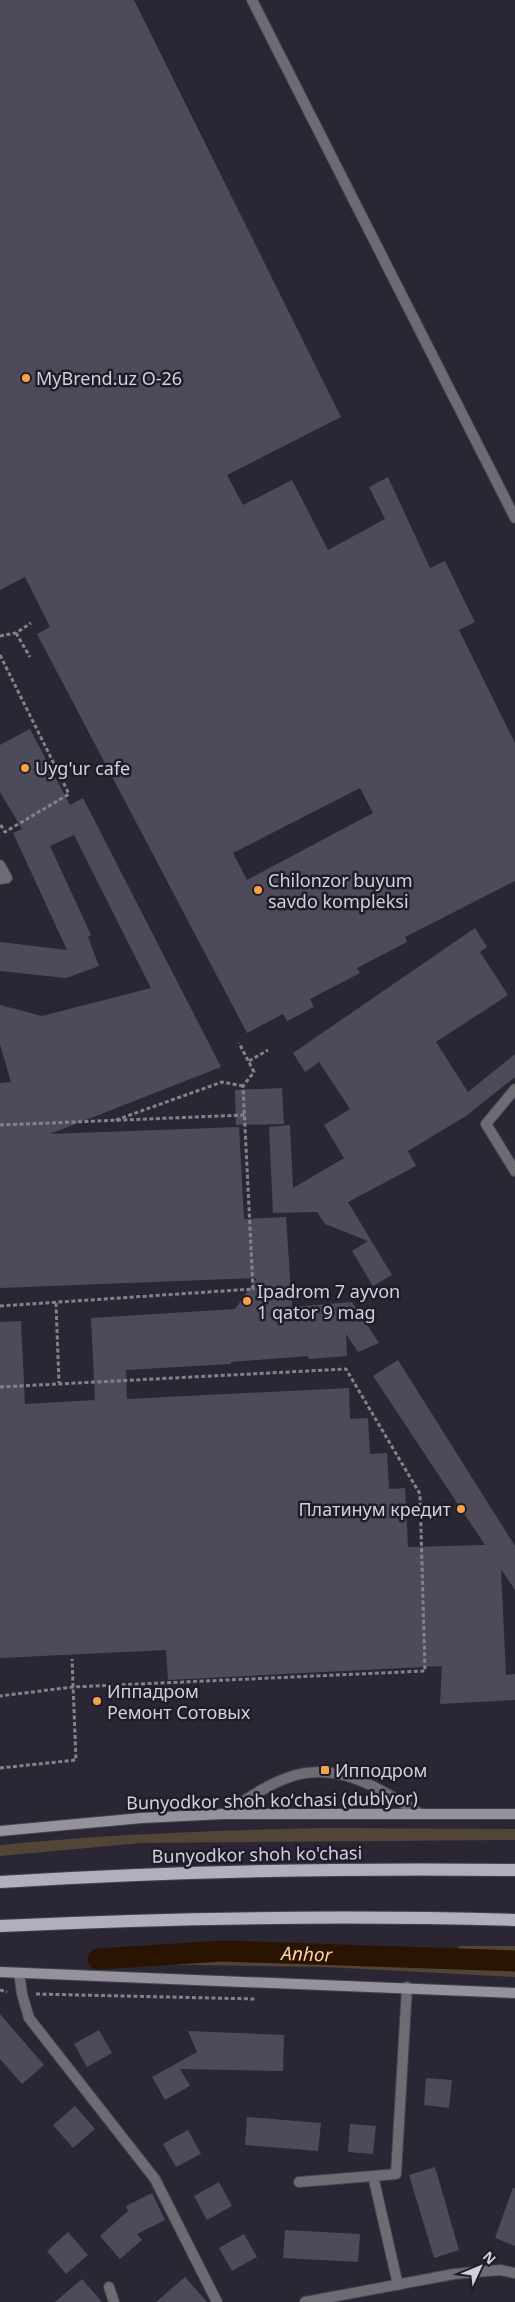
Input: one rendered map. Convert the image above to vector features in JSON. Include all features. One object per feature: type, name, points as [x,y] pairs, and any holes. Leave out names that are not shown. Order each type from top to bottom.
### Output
[{"type":"main road","name":"Bunyodkor shoh ko'chasi","points":[[0,1882],[129,1874],[292,1869],[515,1870]]},
{"type":"main road","points":[[0,1926],[127,1920],[289,1917],[515,1920]]},
{"type":"street","points":[[252,0],[515,518]]},
{"type":"street","points":[[0,865],[7,878],[0,879]]},
{"type":"street","points":[[515,1089],[486,1124],[515,1171]]},
{"type":"street","points":[[223,1814],[286,1778],[312,1771],[325,1770],[362,1780],[419,1813]]},
{"type":"street","name":"Bunyodkor shoh koʻchasi (dublyor)","points":[[0,1831],[142,1818],[223,1814],[515,1814]]},
{"type":"street","points":[[0,1972],[407,1987],[515,1993]]},
{"type":"street","points":[[19,1973],[22,1994],[29,2018],[155,2179],[217,2302]]},
{"type":"street","points":[[299,2182],[396,2174],[407,1987]]},
{"type":"street","points":[[373,2176],[398,2286]]},
{"type":"street","points":[[305,2302],[454,2274],[500,2270],[515,2273]]},
{"type":"street","points":[[109,2287],[114,2302]]},
{"type":"path","points":[[0,636],[16,632],[31,623]]},
{"type":"path","points":[[16,632],[30,657]]},
{"type":"path","points":[[0,655],[69,794],[5,832],[0,824]]},
{"type":"path","points":[[0,1306],[253,1289],[243,1086],[254,1072],[239,1043]]},
{"type":"path","points":[[248,1061],[268,1050]]},
{"type":"path","points":[[113,1121],[222,1082],[243,1086]]},
{"type":"path","points":[[0,1125],[245,1115]]},
{"type":"path","points":[[56,1303],[60,1383]]},
{"type":"path","points":[[0,1386],[346,1369],[420,1494],[425,1670],[73,1687],[0,1696]]},
{"type":"path","points":[[0,1768],[76,1760],[72,1659]]},
{"type":"path","points":[[0,1990],[22,1994],[259,1999]]},
{"type":"shaded area","points":[[327,1828],[515,1829],[515,1840],[141,1843],[0,1856],[0,1845],[41,1841],[163,1833]]},
{"type":"shaded area","points":[[459,1946],[515,1946],[515,1977],[325,1967],[129,1964],[124,1961],[216,1956],[452,1961]]},
{"type":"building","points":[[0,0],[134,0],[341,417],[227,475],[243,505],[292,480],[328,550],[385,519],[369,487],[388,477],[430,568],[445,561],[475,622],[459,630],[515,743],[515,881],[405,937],[407,942],[357,968],[360,973],[310,999],[314,1007],[287,1021],[283,1014],[247,1033],[37,634],[50,627],[25,577],[0,590]],"holes":[[[360,788],[373,813],[247,880],[233,853]]]},
{"type":"building","points":[[30,729],[70,805],[83,798],[221,1067],[50,1134],[239,1127],[244,1219],[286,1217],[292,1307],[352,1302],[379,1343],[358,1352],[346,1334],[347,1356],[309,1359],[308,1356],[231,1362],[231,1364],[126,1370],[127,1399],[349,1388],[350,1419],[368,1418],[370,1454],[387,1453],[389,1489],[405,1488],[408,1547],[485,1545],[373,1376],[398,1360],[515,1546],[515,1590],[501,1569],[506,1675],[515,1674],[515,1700],[440,1704],[442,1666],[168,1680],[166,1650],[0,1658],[0,1322],[21,1321],[25,1404],[95,1400],[91,1318],[235,1309],[257,1278],[0,1288],[0,1083],[11,1082],[0,1044],[0,1005],[42,1016],[151,988],[74,835],[50,846],[91,935],[88,937],[99,966],[66,978],[0,971],[0,942],[67,950],[13,833],[22,829],[0,792],[0,745]]},
{"type":"building","points":[[475,928],[487,947],[480,952],[508,995],[436,1042],[468,1092],[515,1054],[515,1077],[466,1116],[408,1151],[416,1166],[348,1202],[392,1275],[373,1286],[352,1251],[368,1241],[325,1224],[317,1212],[273,1213],[269,1127],[290,1125],[293,1188],[344,1158],[324,1125],[350,1109],[319,1062],[305,1072],[293,1053]]},
{"type":"building","points":[[282,1088],[284,1124],[236,1125],[235,1090]]},
{"type":"building","points":[[0,2014],[44,2065],[22,2084],[0,2059]]},
{"type":"building","points":[[99,2030],[112,2053],[87,2067],[74,2044]]},
{"type":"building","points":[[188,2031],[284,2035],[283,2071],[180,2069],[190,2086],[165,2100],[152,2077],[197,2052]]},
{"type":"building","points":[[426,2078],[452,2080],[449,2108],[424,2105]]},
{"type":"building","points":[[75,2106],[95,2129],[73,2148],[53,2125]]},
{"type":"building","points":[[247,2117],[321,2123],[318,2151],[245,2145]]},
{"type":"building","points":[[350,2124],[376,2126],[373,2154],[348,2152]]},
{"type":"building","points":[[188,2130],[201,2154],[176,2167],[163,2144]]},
{"type":"building","points":[[435,2167],[459,2250],[434,2258],[409,2175]]},
{"type":"building","points":[[219,2182],[232,2206],[207,2220],[194,2196]]},
{"type":"building","points":[[513,2188],[515,2188],[515,2246],[495,2238]]},
{"type":"building","points":[[152,2193],[165,2220],[137,2234],[142,2240],[120,2259],[100,2236],[128,2211],[126,2206]]},
{"type":"building","points":[[285,2230],[360,2234],[358,2262],[283,2258]]},
{"type":"building","points":[[68,2232],[88,2255],[66,2274],[47,2251]]},
{"type":"building","points":[[244,2234],[257,2257],[232,2271],[219,2248]]},
{"type":"building","points":[[185,2277],[207,2302],[156,2302]]},
{"type":"building","points":[[82,2279],[102,2302],[55,2302]]},
{"type":"waterway","name":"Anhor","points":[[98,1959],[223,1951],[515,1961]]},
{"type":"place","name":"MyBrend.uz O-26","points":[[26,378]]},
{"type":"place","name":"Uyg'ur cafe","points":[[25,768]]},
{"type":"place","name":"Chilonzor buyum savdo kompleksi","points":[[258,890]]},
{"type":"place","name":"Ipadrom 7 ayvon 1 qator 9 mag","points":[[247,1301]]},
{"type":"place","name":"Платинум кредит","points":[[461,1509]]},
{"type":"place","name":"Иппадром Ремонт Сотовых","points":[[97,1701]]},
{"type":"place","name":"Ипподром","points":[[325,1770]]}]
